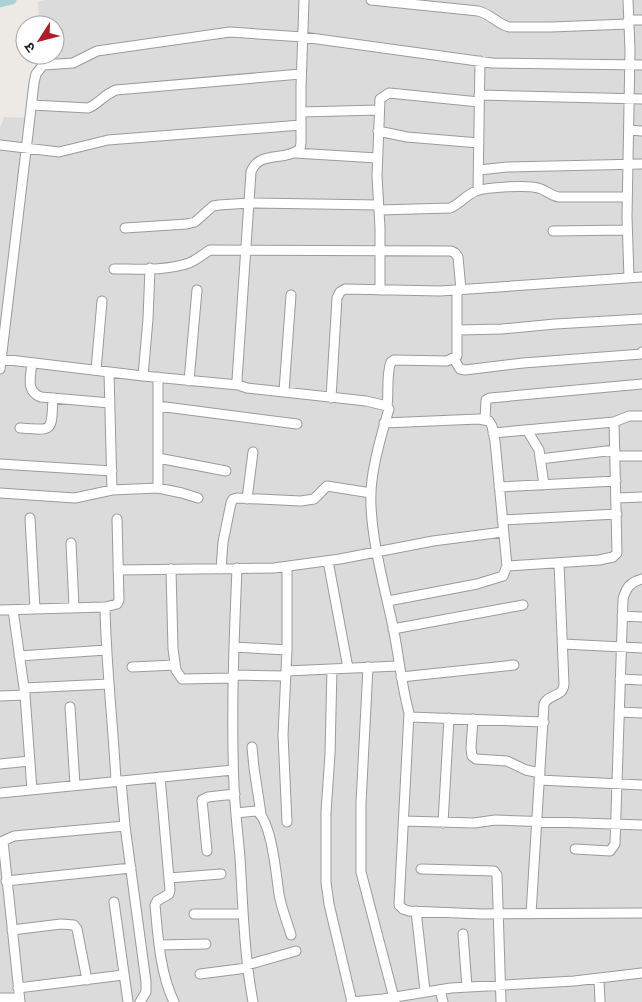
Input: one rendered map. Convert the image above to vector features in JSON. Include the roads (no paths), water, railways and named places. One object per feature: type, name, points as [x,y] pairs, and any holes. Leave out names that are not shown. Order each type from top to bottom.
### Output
[{"type":"street","points":[[238,385],[251,172],[254,164],[270,157],[288,155],[300,149],[304,0]]},
{"type":"street","points":[[371,0],[463,5],[486,13],[503,26],[509,27],[551,27],[642,20]]},
{"type":"street","points":[[628,0],[630,64],[627,230],[629,278]]},
{"type":"street","points":[[0,369],[36,74],[43,64],[73,63],[97,51],[230,32],[303,37],[480,61],[531,64],[642,65]]},
{"type":"street","points":[[478,190],[480,61]]},
{"type":"street","points":[[32,105],[88,108],[94,106],[107,94],[116,90],[302,74]]},
{"type":"street","points":[[380,290],[377,158],[380,98],[388,93],[479,99],[642,99]]},
{"type":"street","points":[[301,112],[379,110]]},
{"type":"street","points":[[0,145],[59,152],[108,140],[301,125]]},
{"type":"street","points":[[629,130],[642,130]]},
{"type":"street","points":[[378,131],[407,137],[479,143]]},
{"type":"street","points":[[295,152],[377,158]]},
{"type":"street","points":[[479,170],[507,167],[642,164]]},
{"type":"street","points":[[125,228],[187,224],[200,219],[213,206],[249,203],[450,208],[478,190],[516,187],[536,187],[559,197],[627,197]]},
{"type":"street","points":[[553,231],[627,230]]},
{"type":"street","points":[[114,269],[150,268],[190,263],[210,250],[380,250],[451,251],[455,253],[460,265],[458,351],[454,359],[447,361],[394,360],[390,362],[387,406],[389,409],[384,423],[372,480],[372,523],[388,601],[400,678],[410,717],[399,905],[403,909],[416,911],[497,914],[642,913]]},
{"type":"street","points":[[143,376],[150,268]]},
{"type":"street","points":[[331,398],[336,307],[340,292],[345,289],[459,290],[642,277]]},
{"type":"street","points":[[188,380],[197,290]]},
{"type":"street","points":[[284,391],[290,294]]},
{"type":"street","points":[[96,370],[102,301]]},
{"type":"street","points":[[458,330],[502,329],[642,319]]},
{"type":"street","points":[[454,359],[460,369],[465,370],[523,362],[642,354],[642,352]]},
{"type":"street","points":[[1,359],[238,385],[247,388],[366,401],[387,406]]},
{"type":"street","points":[[32,363],[30,385],[35,395],[110,403]]},
{"type":"street","points":[[109,372],[112,490]]},
{"type":"street","points":[[158,377],[158,488]]},
{"type":"street","points":[[485,419],[486,400],[490,398],[642,384]]},
{"type":"street","points":[[20,428],[46,430],[50,427],[53,398]]},
{"type":"street","points":[[158,406],[297,424]]},
{"type":"street","points":[[493,433],[614,422],[629,416],[642,416]]},
{"type":"street","points":[[384,423],[485,419],[490,421],[499,487],[506,566],[503,576],[498,579],[388,601]]},
{"type":"street","points":[[506,566],[599,560],[613,557],[617,553],[614,422]]},
{"type":"street","points":[[527,430],[536,442],[544,485]]},
{"type":"street","points":[[248,499],[253,452]]},
{"type":"street","points":[[540,459],[615,453],[642,456]]},
{"type":"street","points":[[158,458],[226,471]]},
{"type":"street","points":[[0,464],[112,471]]},
{"type":"street","points":[[499,487],[616,481]]},
{"type":"street","points":[[221,568],[223,542],[231,503],[237,498],[301,501],[314,499],[327,486],[371,493]]},
{"type":"street","points":[[0,493],[75,498],[112,490],[158,488],[198,498]]},
{"type":"street","points":[[617,498],[642,497]]},
{"type":"street","points":[[502,520],[617,514]]},
{"type":"street","points":[[30,518],[35,609]]},
{"type":"street","points":[[0,610],[105,607],[118,604],[117,519]]},
{"type":"street","points":[[118,570],[287,567],[503,532]]},
{"type":"street","points":[[71,543],[74,607]]},
{"type":"street","points":[[328,561],[340,616],[348,668]]},
{"type":"street","points":[[531,914],[544,704],[546,699],[560,694],[564,690],[559,563]]},
{"type":"street","points":[[287,567],[287,650],[283,736],[287,822]]},
{"type":"street","points":[[237,568],[234,647],[234,770],[247,966],[253,1002]]},
{"type":"street","points":[[170,569],[175,665],[178,676],[182,679],[398,666]]},
{"type":"street","points":[[575,849],[610,851],[615,844],[614,824],[622,616],[626,590],[629,584],[642,579]]},
{"type":"street","points":[[393,629],[523,606]]},
{"type":"street","points":[[105,607],[106,650],[119,781],[146,982],[146,992],[140,1002]]},
{"type":"street","points":[[13,610],[24,692],[32,790]]},
{"type":"street","points":[[622,616],[642,617]]},
{"type":"street","points":[[563,644],[642,648]]},
{"type":"street","points":[[234,647],[287,650]]},
{"type":"street","points":[[19,656],[106,650]]},
{"type":"street","points":[[132,667],[175,665]]},
{"type":"street","points":[[400,678],[514,665]]},
{"type":"street","points":[[368,667],[362,794],[361,872],[395,1000]]},
{"type":"street","points":[[332,669],[331,734],[326,812],[326,882],[329,904],[352,1002],[395,1000],[425,992],[467,987],[599,978],[620,974],[642,973]]},
{"type":"street","points":[[620,679],[642,680]]},
{"type":"street","points":[[0,696],[109,684]]},
{"type":"street","points":[[70,707],[75,785]]},
{"type":"street","points":[[619,712],[642,713]]},
{"type":"street","points":[[410,717],[544,722]]},
{"type":"street","points":[[443,823],[449,718]]},
{"type":"street","points":[[474,719],[470,748],[472,756],[476,759],[507,762],[539,777],[642,785]]},
{"type":"street","points":[[252,747],[261,814],[268,832],[279,895],[291,935]]},
{"type":"street","points":[[0,764],[30,761]]},
{"type":"street","points":[[0,793],[234,770]]},
{"type":"street","points":[[160,776],[169,894],[157,900],[155,905],[167,984],[174,1002]]},
{"type":"street","points":[[207,851],[202,800],[208,797],[235,794]]},
{"type":"street","points":[[236,813],[257,811],[261,814]]},
{"type":"street","points":[[404,821],[474,823],[495,820],[642,825]]},
{"type":"street","points":[[0,998],[20,1000],[3,841],[14,836],[125,826]]},
{"type":"street","points":[[6,881],[131,868]]},
{"type":"street","points":[[421,869],[494,871],[496,874],[501,1002]]},
{"type":"street","points":[[169,878],[221,874]]},
{"type":"street","points":[[114,902],[128,1002]]},
{"type":"street","points":[[416,911],[425,992]]},
{"type":"street","points":[[194,914],[243,914]]},
{"type":"street","points":[[12,930],[61,924],[74,925],[78,929],[87,980]]},
{"type":"street","points":[[463,934],[467,987]]},
{"type":"street","points":[[160,945],[206,944]]},
{"type":"street","points":[[200,974],[247,966],[296,951]]},
{"type":"street","points":[[18,988],[123,976]]},
{"type":"street","points":[[599,978],[600,1002]]},
{"type":"street","points":[[440,990],[443,1002]]},
{"type":"waterway","points":[[0,3],[12,0]]}]
